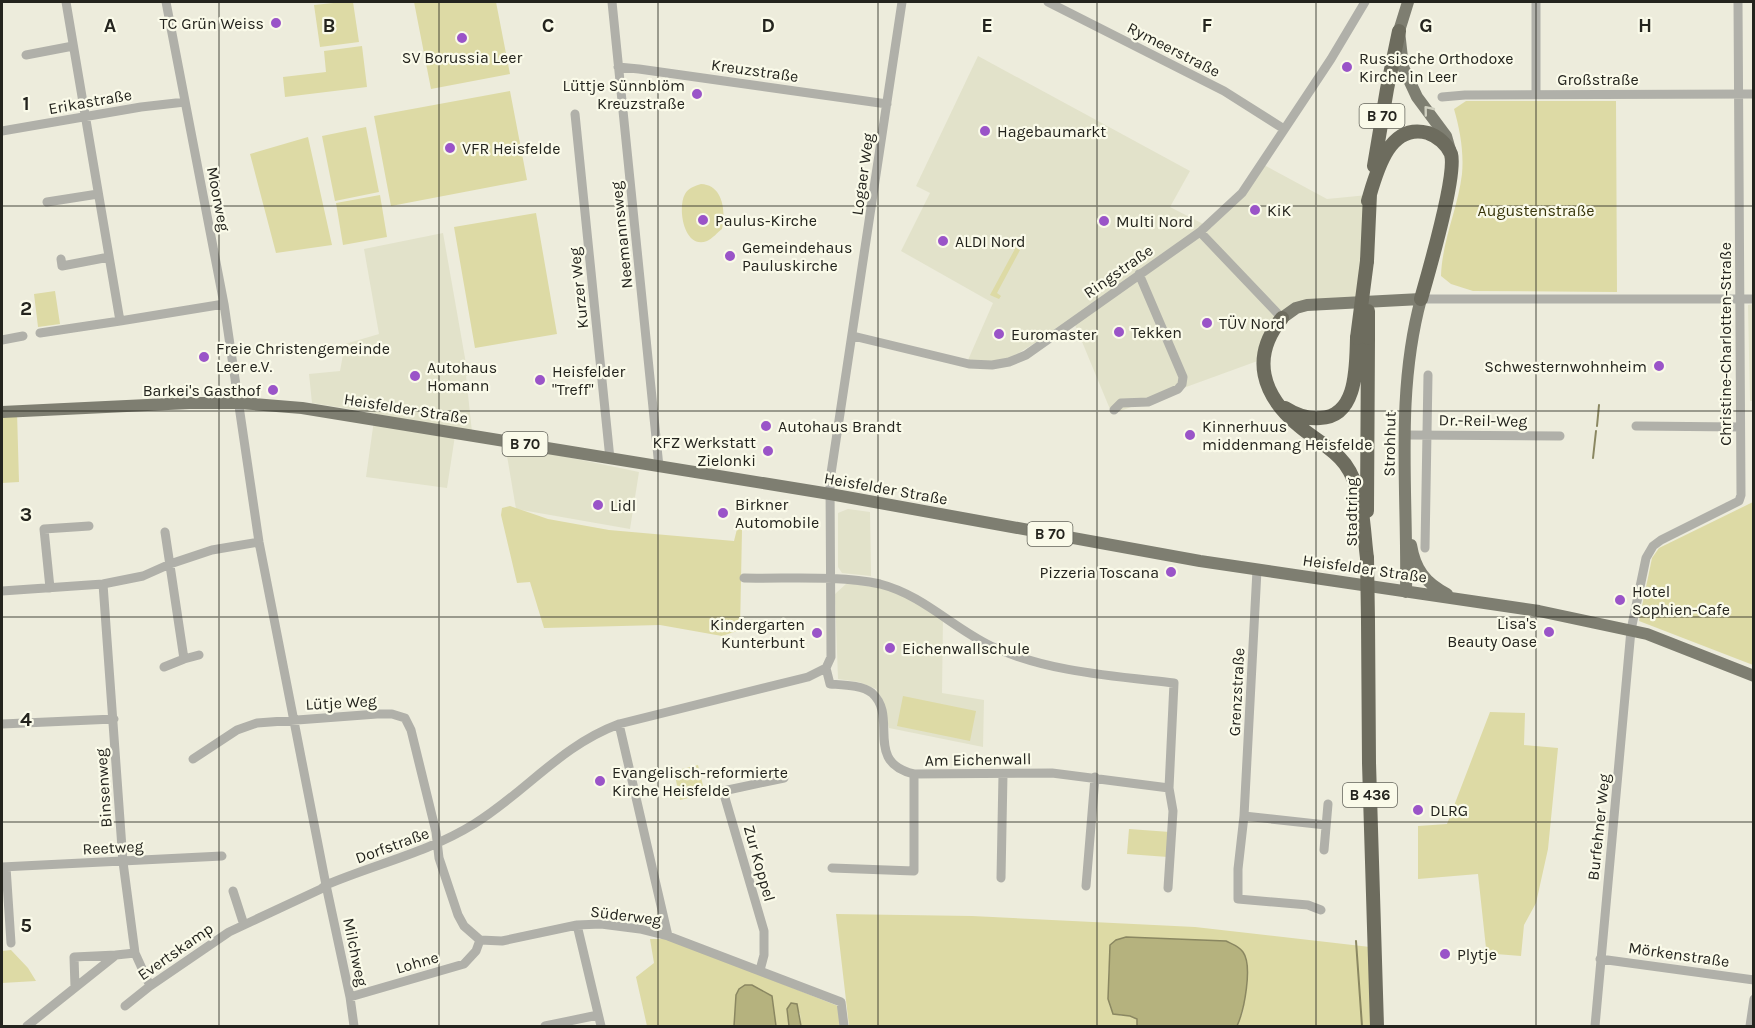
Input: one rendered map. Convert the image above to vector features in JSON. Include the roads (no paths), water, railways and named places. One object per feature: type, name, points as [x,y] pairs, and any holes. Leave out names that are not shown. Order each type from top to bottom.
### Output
[{"type":"highway","name":"B 70","points":[[1272,397],[1294,413],[1305,417],[1325,418],[1340,411],[1350,396],[1363,338],[1368,201],[1399,31]]},
{"type":"highway","points":[[1368,201],[1385,153],[1396,141],[1407,134],[1416,131],[1437,137],[1451,155]]},
{"type":"highway","name":"B 70","points":[[1421,299],[1448,191],[1451,155]]},
{"type":"highway","points":[[1282,318],[1267,339],[1264,354],[1265,381],[1272,397],[1285,414],[1346,465],[1355,482],[1361,505],[1367,558]]},
{"type":"highway","name":"Stadtring","points":[[1363,338],[1369,763],[1377,1026]]},
{"type":"main road","name":"B 70","points":[[1408,2],[1399,31],[1403,67],[1416,97],[1446,136],[1451,155]]},
{"type":"main road","points":[[1282,318],[1296,308],[1307,305],[1421,299]]},
{"type":"main road","name":"Strohhut","points":[[1406,592],[1404,512],[1408,360],[1410,340],[1421,299]]},
{"type":"main road","name":"Heisfelder Straße","points":[[2,412],[189,403],[240,403],[302,408],[830,494],[1257,570],[1539,611],[1631,630],[1754,676]]},
{"type":"main road","points":[[1404,512],[1418,570],[1431,585],[1455,597]]},
{"type":"street","points":[[66,2],[120,321]]},
{"type":"street","name":"Moorweg","points":[[166,2],[224,304],[240,403]]},
{"type":"street","name":"Neemannsweg","points":[[612,2],[659,466]]},
{"type":"street","name":"Logaer Weg","points":[[830,494],[836,434],[853,336],[902,2]]},
{"type":"street","name":"Rymeerstraße","points":[[1048,2],[1224,91],[1284,129]]},
{"type":"street","name":"Ringstraße","points":[[853,336],[969,364],[992,365],[1009,362],[1026,355],[1200,232],[1242,192],[1331,59],[1365,2]]},
{"type":"street","points":[[1536,2],[1536,94]]},
{"type":"street","name":"Christine-Charlotten-Straße","points":[[1631,630],[1646,558],[1653,546],[1739,501],[1741,495],[1738,2]]},
{"type":"street","points":[[26,55],[73,46]]},
{"type":"street","name":"Kreuzstraße","points":[[618,67],[887,104]]},
{"type":"street","name":"Großstraße","points":[[1442,97],[1465,94],[1754,94]]},
{"type":"street","name":"Erikastraße","points":[[2,131],[141,107],[185,102]]},
{"type":"street","name":"Kurzer Weg","points":[[575,114],[610,459]]},
{"type":"street","points":[[47,202],[98,194]]},
{"type":"street","points":[[1200,232],[1282,318]]},
{"type":"street","points":[[61,259],[62,266],[109,257]]},
{"type":"street","points":[[1114,410],[1121,403],[1148,402],[1178,389],[1182,384],[1182,377],[1139,274]]},
{"type":"street","points":[[1421,299],[1754,299]]},
{"type":"street","points":[[40,333],[224,304]]},
{"type":"street","points":[[2,340],[23,336]]},
{"type":"street","points":[[1425,548],[1428,375]]},
{"type":"street","points":[[240,403],[259,542],[326,885]]},
{"type":"street","points":[[1636,426],[1740,427]]},
{"type":"street","name":"Dr.-Reil-Weg","points":[[1405,435],[1560,436]]},
{"type":"street","points":[[826,668],[831,657],[830,494]]},
{"type":"street","points":[[50,588],[44,529],[89,526]]},
{"type":"street","points":[[165,532],[184,659]]},
{"type":"street","points":[[2,591],[103,584],[142,576],[212,550],[259,542]]},
{"type":"street","name":"Grenzstraße","points":[[1257,570],[1238,899],[1308,905],[1321,910]]},
{"type":"street","points":[[744,578],[858,580],[882,585],[939,612],[969,634],[1020,658],[1072,670],[1174,683],[1169,788],[1173,811],[1168,888]]},
{"type":"street","name":"Binsenweg","points":[[103,584],[123,862],[135,953],[150,986]]},
{"type":"street","name":"Burfehner Weg","points":[[1595,1026],[1631,630]]},
{"type":"street","points":[[164,667],[199,655]]},
{"type":"street","name":"Dorfstraße","points":[[326,885],[437,844],[477,822],[586,738],[619,724],[808,677],[826,668]]},
{"type":"street","name":"Am Eichenwall","points":[[826,668],[830,684],[864,689],[878,701],[883,716],[884,746],[887,755],[899,769],[914,774],[1052,773],[1169,788]]},
{"type":"street","name":"Lütje Weg","points":[[193,759],[237,730],[257,723],[377,714],[392,714],[405,718],[411,730],[437,844]]},
{"type":"street","points":[[2,724],[114,719]]},
{"type":"street","points":[[619,724],[668,936]]},
{"type":"street","points":[[832,868],[914,871],[914,774]]},
{"type":"street","points":[[1001,878],[1003,774]]},
{"type":"street","points":[[1086,886],[1095,777]]},
{"type":"street","name":"Zur Koppel","points":[[760,970],[764,955],[764,931],[723,790],[784,778]]},
{"type":"street","points":[[1324,850],[1328,804]]},
{"type":"street","points":[[1244,816],[1326,825]]},
{"type":"street","points":[[437,844],[458,915],[464,926],[480,940]]},
{"type":"street","name":"Reetweg","points":[[11,943],[4,867],[222,856]]},
{"type":"street","name":"Evertskamp","points":[[126,1006],[150,986],[229,932],[326,885]]},
{"type":"street","name":"Milchweg","points":[[326,885],[354,1026]]},
{"type":"street","points":[[232,891],[244,925]]},
{"type":"street","name":"Süderweg","points":[[480,940],[502,941],[577,925],[601,924],[668,936],[842,1002],[844,1026]]},
{"type":"street","points":[[577,925],[601,1026]]},
{"type":"street","name":"Lohne","points":[[350,997],[464,964],[476,951],[480,940]]},
{"type":"street","points":[[75,987],[74,957],[135,953]]},
{"type":"street","points":[[27,1026],[116,955]]},
{"type":"street","name":"Mörkenstraße","points":[[1600,959],[1754,980]]},
{"type":"street","points":[[1750,1026],[1754,999]]},
{"type":"street","points":[[545,1026],[598,1015]]},
{"type":"waterway","points":[[1597,426],[1599,405]]},
{"type":"waterway","points":[[1593,458],[1596,431]]},
{"type":"waterway","points":[[1356,941],[1362,1026]]},
{"type":"place","name":"TC Grün Weiss","points":[[276,23]]},
{"type":"place","name":"SV Borussia Leer","points":[[462,38]]},
{"type":"place","name":"Russische Orthodoxe Kirche in Leer","points":[[1347,67]]},
{"type":"place","name":"Lüttje Sünnblöm Kreuzstraße","points":[[697,94]]},
{"type":"place","name":"Hagebaumarkt","points":[[985,131]]},
{"type":"place","name":"VFR Heisfelde","points":[[450,148]]},
{"type":"place","name":"KiK","points":[[1255,210]]},
{"type":"place","name":"Paulus-Kirche","points":[[703,220]]},
{"type":"place","name":"Multi Nord","points":[[1104,221]]},
{"type":"place","name":"ALDI Nord","points":[[943,241]]},
{"type":"place","name":"Gemeindehaus Pauluskirche","points":[[730,256]]},
{"type":"place","name":"TÜV Nord","points":[[1207,323]]},
{"type":"place","name":"Tekken","points":[[1119,332]]},
{"type":"place","name":"Euromaster","points":[[999,334]]},
{"type":"place","name":"Freie Christengemeinde Leer e.V.","points":[[204,357]]},
{"type":"place","name":"Schwesternwohnheim","points":[[1659,366]]},
{"type":"place","name":"Autohaus Homann","points":[[415,376]]},
{"type":"place","name":"Heisfelder \"Treff\"","points":[[540,380]]},
{"type":"place","name":"Barkei's Gasthof","points":[[273,390]]},
{"type":"place","name":"Autohaus Brandt","points":[[766,426]]},
{"type":"place","name":"Kinnerhuus middenmang Heisfelde","points":[[1190,435]]},
{"type":"place","name":"KFZ Werkstatt Zielonki","points":[[768,451]]},
{"type":"place","name":"Lidl","points":[[598,505]]},
{"type":"place","name":"Birkner Automobile","points":[[723,513]]},
{"type":"place","name":"Pizzeria Toscana","points":[[1171,572]]},
{"type":"place","name":"Hotel Sophien-Cafe","points":[[1620,600]]},
{"type":"place","name":"Lisa's Beauty Oase","points":[[1549,632]]},
{"type":"place","name":"Kindergarten Kunterbunt","points":[[817,633]]},
{"type":"place","name":"Eichenwallschule","points":[[890,648]]},
{"type":"place","name":"Evangelisch-reformierte Kirche Heisfelde","points":[[600,781]]},
{"type":"place","name":"DLRG","points":[[1418,810]]},
{"type":"place","name":"Plytje","points":[[1445,954]]},
{"type":"park label","name":"Augustenstraße","points":[[1536,210]]}]
